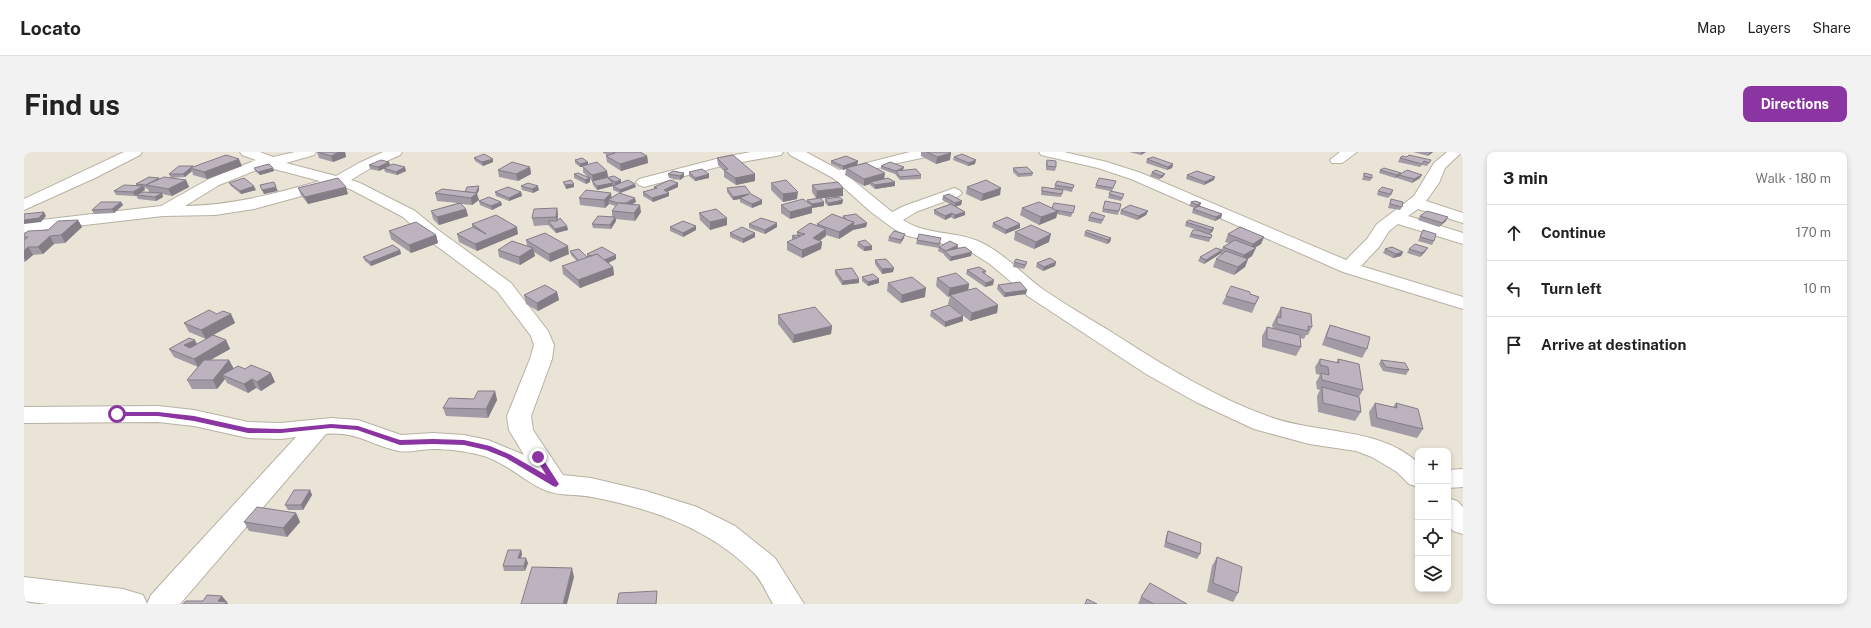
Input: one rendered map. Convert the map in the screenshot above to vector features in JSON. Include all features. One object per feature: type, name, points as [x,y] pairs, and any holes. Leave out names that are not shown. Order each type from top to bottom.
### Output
[{"type":"street","points":[[24,205],[90,175],[135,152]]},
{"type":"street","points":[[247,152],[270,160],[284,167],[355,186],[409,214],[432,234],[504,287],[541,335],[544,345],[541,358],[519,416],[521,430],[556,484]]},
{"type":"street","points":[[163,211],[180,204],[214,182],[270,160],[287,159],[309,152]]},
{"type":"street","points":[[24,227],[163,211],[215,210],[254,204],[339,181],[364,166],[395,152]]},
{"type":"street","points":[[644,182],[724,161],[776,152]]},
{"type":"street","points":[[795,152],[838,175],[892,219],[914,232],[972,245],[996,260],[1036,293],[1154,369],[1204,397],[1262,423],[1302,434],[1360,443],[1381,451],[1406,466],[1415,475]]},
{"type":"street","points":[[838,175],[891,160],[931,152]]},
{"type":"street","points":[[1046,152],[1102,165],[1153,182],[1185,198],[1348,268],[1463,303]]},
{"type":"street","points":[[1337,160],[1350,152]]},
{"type":"street","points":[[1348,268],[1366,250],[1383,228],[1416,203],[1425,193],[1439,166],[1455,152]]},
{"type":"street","points":[[892,219],[910,209],[954,193]]},
{"type":"street","points":[[1416,203],[1463,218]]},
{"type":"street","points":[[1396,218],[1463,239]]},
{"type":"street","points":[[24,415],[158,414],[194,418],[248,430],[281,431],[331,426],[358,428],[400,443],[433,441],[464,443],[488,448],[509,457],[556,484],[591,487],[646,501],[688,514],[725,533],[765,566],[789,604]]},
{"type":"street","points":[[162,604],[208,549],[256,499],[319,427]]},
{"type":"street","points":[[1451,479],[1463,478]]},
{"type":"street","points":[[1451,511],[1463,524]]},
{"type":"street","points":[[24,589],[123,600],[132,604]]},
{"type":"building","points":[[318,152],[339,152],[331,156]]},
{"type":"building","points":[[613,152],[640,152],[647,156],[620,164],[606,156],[615,153]]},
{"type":"building","points":[[927,152],[949,152],[951,153],[937,157]]},
{"type":"building","points":[[484,154],[493,159],[482,162],[474,158]]},
{"type":"building","points":[[962,154],[976,160],[969,163],[954,157]]},
{"type":"building","points":[[226,155],[239,159],[204,172],[190,168]]},
{"type":"building","points":[[733,155],[755,174],[735,178],[724,170],[728,169],[717,158]]},
{"type":"building","points":[[1409,155],[1431,160],[1429,163],[1424,161],[1422,164],[1400,158],[1402,156],[1407,157]]},
{"type":"building","points":[[846,156],[858,161],[843,166],[831,161]]},
{"type":"building","points":[[1153,157],[1173,164],[1168,167],[1147,159]]},
{"type":"building","points":[[582,158],[588,162],[580,164],[575,160]]},
{"type":"building","points":[[381,160],[389,162],[378,167],[369,165]]},
{"type":"building","points":[[1047,160],[1056,161],[1056,167],[1047,166]]},
{"type":"building","points":[[512,162],[530,167],[516,174],[498,170]]},
{"type":"building","points":[[597,162],[607,171],[592,175],[582,166]]},
{"type":"building","points":[[890,162],[904,167],[896,171],[881,166]]},
{"type":"building","points":[[866,163],[885,173],[864,179],[846,168]]},
{"type":"building","points":[[269,164],[273,168],[258,172],[254,168]]},
{"type":"building","points":[[393,164],[405,167],[396,172],[384,168]]},
{"type":"building","points":[[179,166],[193,166],[183,174],[169,174]]},
{"type":"building","points":[[1027,167],[1033,173],[1019,174],[1013,168]]},
{"type":"building","points":[[1384,168],[1401,173],[1397,175],[1380,170]]},
{"type":"building","points":[[702,169],[709,174],[695,178],[689,172]]},
{"type":"building","points":[[916,169],[921,175],[900,177],[896,171]]},
{"type":"building","points":[[1156,170],[1165,174],[1161,176],[1152,172]]},
{"type":"building","points":[[1407,170],[1422,175],[1414,179],[1399,175]]},
{"type":"building","points":[[673,171],[684,173],[680,176],[668,174]]},
{"type":"building","points":[[1197,171],[1215,177],[1205,182],[1187,175]]},
{"type":"building","points":[[578,173],[590,178],[585,180],[574,174]]},
{"type":"building","points":[[1364,173],[1372,175],[1372,178],[1364,176]]},
{"type":"building","points":[[614,176],[621,180],[615,182],[608,178],[613,183],[597,186],[592,181]]},
{"type":"building","points":[[149,177],[159,178],[146,185],[136,184]]},
{"type":"building","points":[[164,177],[186,180],[168,189],[146,185]]},
{"type":"building","points":[[244,178],[254,186],[240,191],[229,183]]},
{"type":"building","points":[[338,178],[346,187],[305,197],[298,188]]},
{"type":"building","points":[[888,178],[895,182],[875,185],[870,182]]},
{"type":"building","points":[[1099,178],[1116,181],[1113,188],[1096,185]]},
{"type":"building","points":[[571,180],[574,184],[566,185],[563,182]]},
{"type":"building","points":[[628,180],[635,184],[620,190],[613,186]]},
{"type":"building","points":[[670,180],[678,183],[664,190],[669,193],[652,198],[643,192],[657,188],[654,187]]},
{"type":"building","points":[[786,180],[798,192],[783,194],[771,183]]},
{"type":"building","points":[[986,180],[1001,188],[983,194],[967,187]]},
{"type":"building","points":[[1057,181],[1074,185],[1073,188],[1055,185]]},
{"type":"building","points":[[274,182],[276,187],[262,190],[260,185]]},
{"type":"building","points":[[838,182],[843,188],[817,191],[812,185]]},
{"type":"building","points":[[528,183],[538,186],[532,189],[521,186]]},
{"type":"building","points":[[124,185],[143,186],[133,192],[114,191]]},
{"type":"building","points":[[479,186],[476,193],[465,192],[467,187]]},
{"type":"building","points":[[745,186],[751,194],[762,200],[752,204],[740,198],[749,194],[733,197],[727,188]]},
{"type":"building","points":[[508,187],[521,192],[509,198],[495,192]]},
{"type":"building","points":[[1042,187],[1063,190],[1062,194],[1042,191]]},
{"type":"building","points":[[1382,187],[1393,190],[1390,194],[1378,191]]},
{"type":"building","points":[[442,189],[477,193],[471,198],[435,193]]},
{"type":"building","points":[[586,190],[611,193],[604,200],[579,198]]},
{"type":"building","points":[[1111,191],[1124,194],[1122,198],[1109,194]]},
{"type":"building","points":[[143,192],[162,193],[155,197],[136,195]]},
{"type":"building","points":[[619,193],[635,198],[626,203],[618,203],[608,200]]},
{"type":"building","points":[[949,194],[962,201],[955,203],[943,196]]},
{"type":"building","points":[[489,197],[501,202],[491,206],[479,201]]},
{"type":"building","points":[[839,197],[843,200],[829,203],[825,199]]},
{"type":"building","points":[[820,198],[824,202],[812,204],[807,200]]},
{"type":"building","points":[[803,199],[813,206],[790,212],[781,205]]},
{"type":"building","points":[[1391,199],[1403,202],[1402,207],[1390,204]]},
{"type":"building","points":[[1105,201],[1121,204],[1119,211],[1103,209]]},
{"type":"building","points":[[1195,201],[1201,203],[1197,205],[1191,202]]},
{"type":"building","points":[[101,202],[121,202],[112,209],[92,210]]},
{"type":"building","points":[[1039,202],[1058,211],[1041,217],[1022,208]]},
{"type":"building","points":[[460,203],[466,209],[437,217],[431,211]]},
{"type":"building","points":[[618,203],[640,205],[634,213],[612,211]]},
{"type":"building","points":[[1054,203],[1075,206],[1073,213],[1055,210],[1052,208]]},
{"type":"building","points":[[951,204],[965,212],[955,215],[952,213],[945,216],[934,210]]},
{"type":"building","points":[[1130,205],[1148,211],[1139,216],[1121,210]]},
{"type":"building","points":[[1199,206],[1222,214],[1216,217],[1193,209]]},
{"type":"building","points":[[557,208],[556,217],[532,218],[534,209]]},
{"type":"building","points":[[716,209],[727,218],[710,222],[699,213]]},
{"type":"building","points":[[1427,211],[1448,217],[1442,223],[1420,216]]},
{"type":"building","points":[[44,212],[39,218],[24,220],[24,214]]},
{"type":"building","points":[[1092,212],[1105,216],[1102,220],[1089,217]]},
{"type":"building","points":[[832,214],[854,222],[839,232],[817,224]]},
{"type":"building","points":[[856,214],[867,223],[853,226],[854,222],[847,220],[843,216]]},
{"type":"building","points":[[496,215],[517,227],[475,244],[457,234],[473,227],[486,234],[472,224]]},
{"type":"building","points":[[598,216],[615,217],[610,225],[592,224]]},
{"type":"building","points":[[1007,217],[1020,224],[1006,230],[993,223]]},
{"type":"building","points":[[560,218],[567,226],[555,229],[548,221],[557,221]]},
{"type":"building","points":[[761,218],[777,223],[765,230],[749,224]]},
{"type":"building","points":[[78,220],[61,235],[50,236],[38,247],[28,247],[24,251],[24,240],[28,237],[24,237],[24,235],[28,231],[48,230],[58,221]]},
{"type":"building","points":[[1189,220],[1214,228],[1211,230],[1186,222]]},
{"type":"building","points":[[683,221],[696,226],[683,233],[670,227]]},
{"type":"building","points":[[416,222],[436,235],[409,245],[389,231]]},
{"type":"building","points":[[810,223],[826,229],[813,238],[822,242],[802,250],[787,242],[805,234],[797,232]]},
{"type":"building","points":[[1031,225],[1051,234],[1036,242],[1015,232]]},
{"type":"building","points":[[742,227],[755,233],[743,239],[730,233]]},
{"type":"building","points":[[1240,227],[1264,237],[1253,244],[1228,234]]},
{"type":"building","points":[[1087,230],[1111,238],[1108,240],[1085,232]]},
{"type":"building","points":[[1193,230],[1212,235],[1211,238],[1191,234]]},
{"type":"building","points":[[1423,230],[1436,234],[1434,241],[1420,237]]},
{"type":"building","points":[[894,231],[905,234],[901,240],[889,237]]},
{"type":"building","points":[[545,233],[568,246],[549,254],[526,240]]},
{"type":"building","points":[[919,234],[941,238],[939,244],[917,240]]},
{"type":"building","points":[[792,236],[800,236],[796,238]]},
{"type":"building","points":[[865,240],[872,246],[864,247],[858,242]]},
{"type":"building","points":[[1235,240],[1256,248],[1244,255],[1223,247]]},
{"type":"building","points":[[512,241],[533,248],[519,257],[498,250]]},
{"type":"building","points":[[950,241],[958,245],[946,251],[939,247]]},
{"type":"building","points":[[1415,244],[1428,248],[1422,253],[1409,249]]},
{"type":"building","points":[[393,245],[400,250],[370,262],[363,257]]},
{"type":"building","points":[[602,247],[616,255],[604,260],[597,254],[591,256],[587,254]]},
{"type":"building","points":[[965,247],[972,252],[951,257],[945,251]]},
{"type":"building","points":[[1392,247],[1403,252],[1396,254],[1385,249]]},
{"type":"building","points":[[1216,248],[1222,250],[1206,260],[1200,257]]},
{"type":"building","points":[[579,249],[588,258],[579,261],[570,251]]},
{"type":"building","points":[[1226,251],[1248,259],[1238,267],[1216,259]]},
{"type":"building","points":[[597,254],[613,267],[578,280],[562,266]]},
{"type":"building","points":[[1050,258],[1056,262],[1044,267],[1037,263]]},
{"type":"building","points":[[886,259],[894,268],[882,269],[875,260]]},
{"type":"building","points":[[1016,259],[1027,262],[1025,265],[1014,262]]},
{"type":"building","points":[[979,267],[986,271],[982,272],[994,280],[986,283],[967,270]]},
{"type":"building","points":[[852,268],[859,279],[843,281],[835,270]]},
{"type":"building","points":[[956,273],[969,284],[950,288],[937,278]]},
{"type":"building","points":[[873,274],[879,279],[868,282],[862,277]]},
{"type":"building","points":[[912,277],[926,288],[902,295],[888,283]]},
{"type":"building","points":[[1020,282],[1027,290],[1005,293],[998,285]]},
{"type":"building","points":[[545,285],[557,292],[537,303],[524,295]]},
{"type":"building","points":[[1231,286],[1250,292],[1250,294],[1259,297],[1255,304],[1226,296]]},
{"type":"building","points":[[976,288],[998,305],[972,313],[950,295]]},
{"type":"building","points":[[949,305],[963,316],[945,322],[931,311]]},
{"type":"building","points":[[815,307],[832,326],[794,335],[778,315]]},
{"type":"building","points":[[1281,307],[1311,314],[1312,327],[1308,326],[1308,331],[1277,324],[1277,317],[1281,318]]},
{"type":"building","points":[[209,310],[217,314],[223,311],[231,314],[201,330],[184,323]]},
{"type":"building","points":[[1330,325],[1370,337],[1367,349],[1326,337]]},
{"type":"building","points":[[1267,327],[1300,335],[1301,347],[1267,339]]},
{"type":"building","points":[[213,335],[226,340],[194,359],[169,349],[189,338],[195,340],[184,345],[190,348]]},
{"type":"building","points":[[1320,359],[1339,363],[1338,359],[1359,364],[1363,390],[1322,380],[1321,373],[1329,375],[1328,367],[1320,365]]},
{"type":"building","points":[[204,360],[229,360],[213,380],[187,380]]},
{"type":"building","points":[[1381,360],[1405,363],[1409,370],[1386,367]]},
{"type":"building","points":[[251,365],[271,373],[257,382],[252,379],[244,384],[222,375],[238,366],[245,369]]},
{"type":"building","points":[[1322,387],[1359,397],[1361,412],[1323,403]]},
{"type":"building","points":[[478,391],[495,391],[486,409],[443,408],[449,398],[474,399]]},
{"type":"building","points":[[1375,403],[1397,408],[1396,403],[1418,409],[1423,429],[1377,418]]},
{"type":"building","points":[[294,490],[310,490],[301,505],[285,505]]},
{"type":"building","points":[[257,507],[296,513],[283,528],[244,522]]},
{"type":"building","points":[[1168,531],[1201,543],[1200,554],[1166,542]]},
{"type":"building","points":[[508,550],[521,550],[518,558],[526,558],[524,566],[503,566]]},
{"type":"building","points":[[1217,557],[1242,567],[1238,593],[1213,583]]},
{"type":"building","points":[[532,567],[572,568],[563,604],[521,604]]},
{"type":"building","points":[[1150,583],[1187,604],[1154,604],[1141,597]]},
{"type":"building","points":[[657,591],[656,604],[617,604],[619,593]]},
{"type":"building","points":[[207,595],[222,596],[218,601],[227,602],[225,604],[183,604],[186,601],[203,601]]},
{"type":"building","points":[[1087,599],[1097,604],[1085,604]]},
{"type":"route","points":[[117,414],[158,414],[194,418],[248,430],[281,431],[331,426],[358,428],[400,443],[433,441],[464,443],[488,448],[509,457],[556,484],[538,457]]}]
